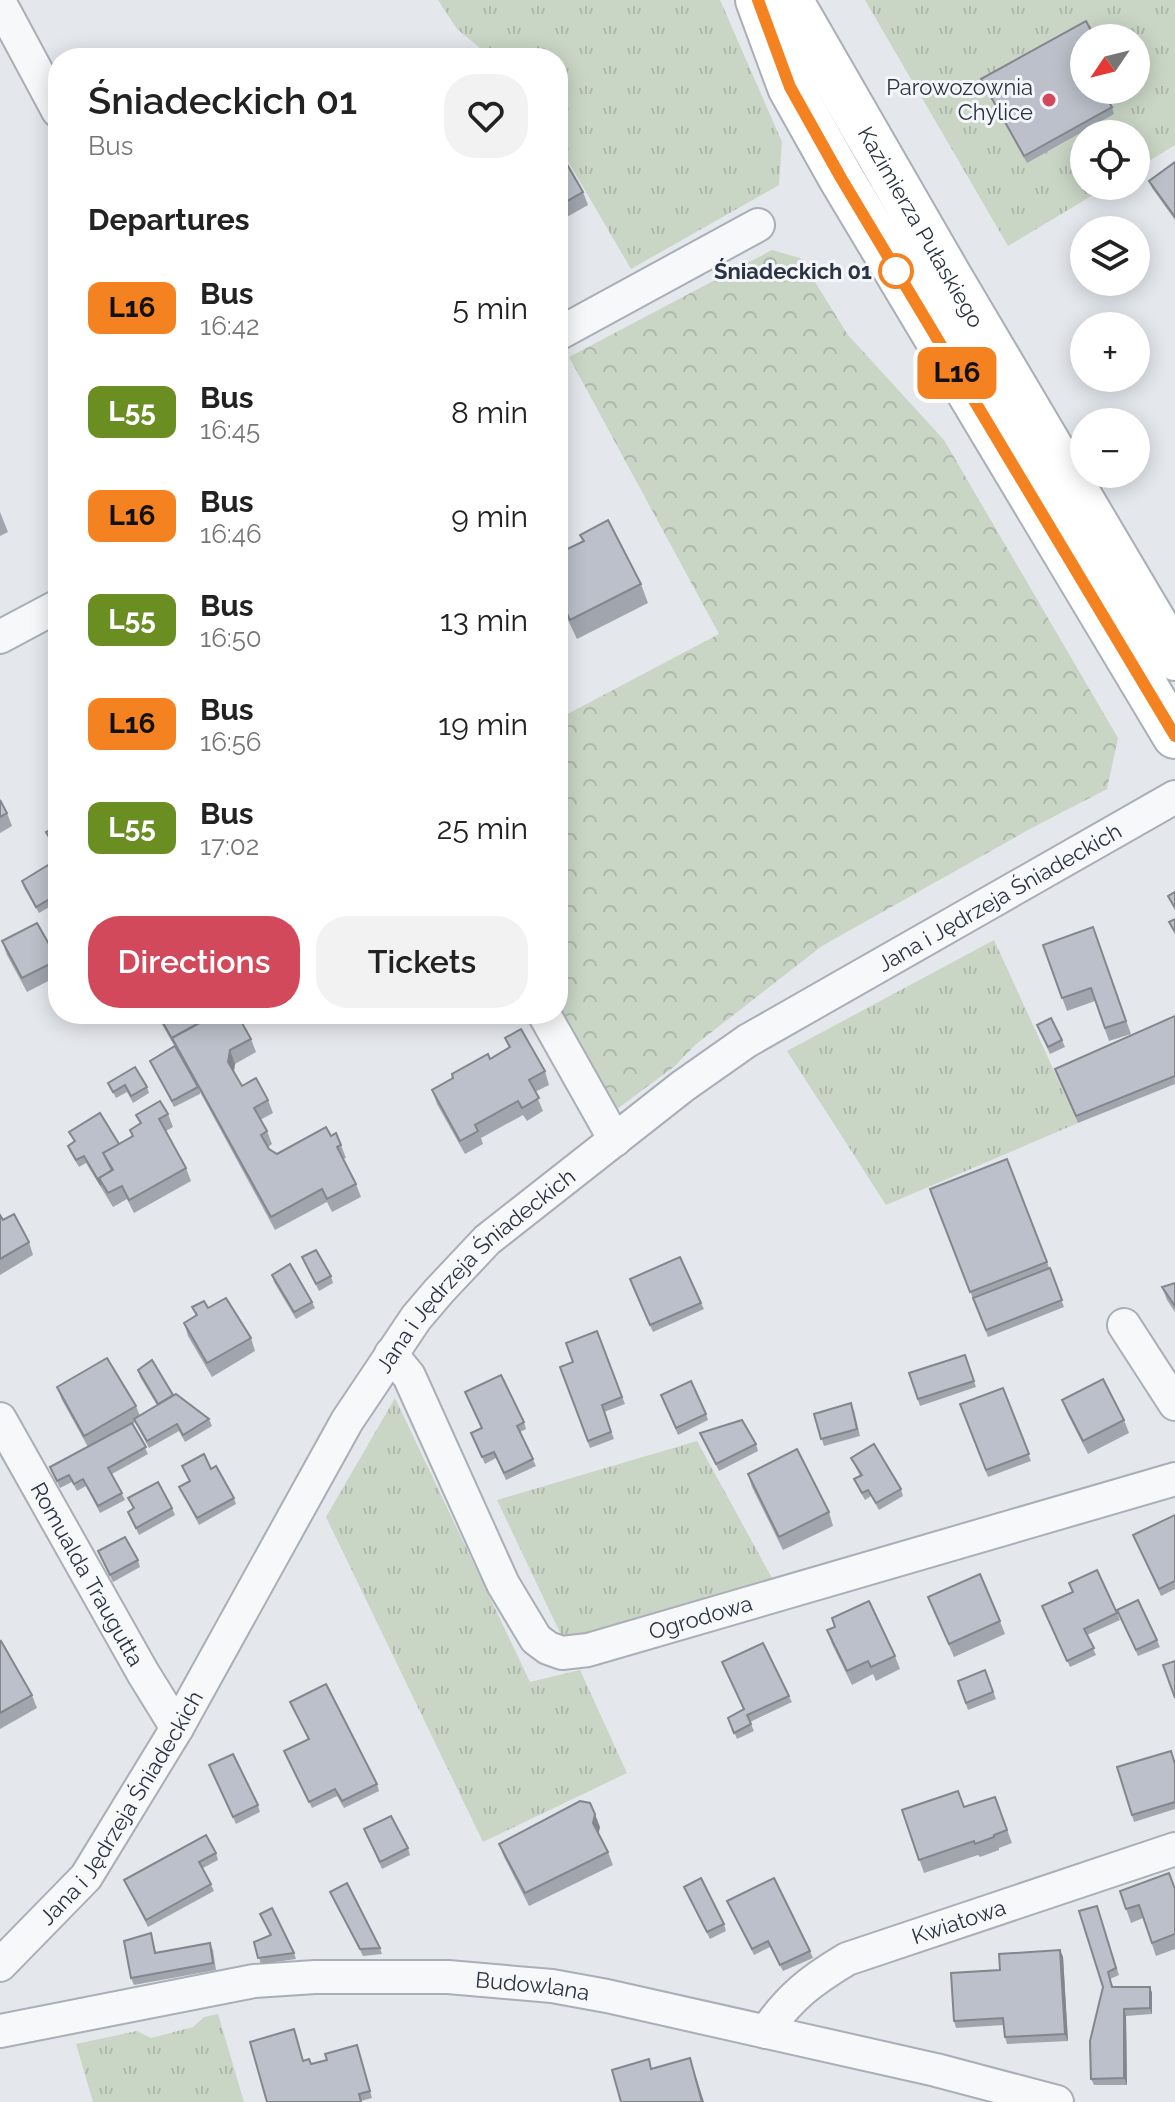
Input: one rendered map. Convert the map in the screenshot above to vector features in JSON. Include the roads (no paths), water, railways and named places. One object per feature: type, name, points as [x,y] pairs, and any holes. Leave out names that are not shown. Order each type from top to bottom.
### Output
[{"type":"main road","name":"Kazimierza Pułaskiego","points":[[758,0],[790,87],[841,178],[1175,736]]},
{"type":"main road","name":"Kazimierza Pułaskiego","points":[[790,0],[1175,658]]},
{"type":"street","points":[[0,3],[48,92]]},
{"type":"street","points":[[568,329],[758,225]]},
{"type":"street","points":[[0,637],[48,611]]},
{"type":"street","name":"Jana i Jędrzeja Śniadeckich","points":[[0,1965],[86,1877],[177,1728],[347,1421],[416,1318],[487,1240],[683,1086],[747,1041],[1175,797]]},
{"type":"street","points":[[550,1024],[615,1140]]},
{"type":"street","points":[[1124,1325],[1175,1404]]},
{"type":"street","name":"Ogrodowa","points":[[391,1354],[409,1376],[509,1595],[536,1639],[562,1653],[588,1650],[1175,1479]]},
{"type":"street","name":"Romualda Traugutta","points":[[0,1419],[177,1728]]},
{"type":"street","name":"Kwiatowa","points":[[766,2032],[793,1997],[847,1959],[1175,1849]]},
{"type":"street","name":"Budowlana","points":[[0,2031],[254,1981],[315,1977],[448,1977],[552,1986],[607,1996],[936,2070],[1057,2102]]},
{"type":"place","name":"Parowozownia Chylice","points":[[1049,100]]},
{"type":"place","name":"Śniadeckich 01","points":[[896,271]]}]
